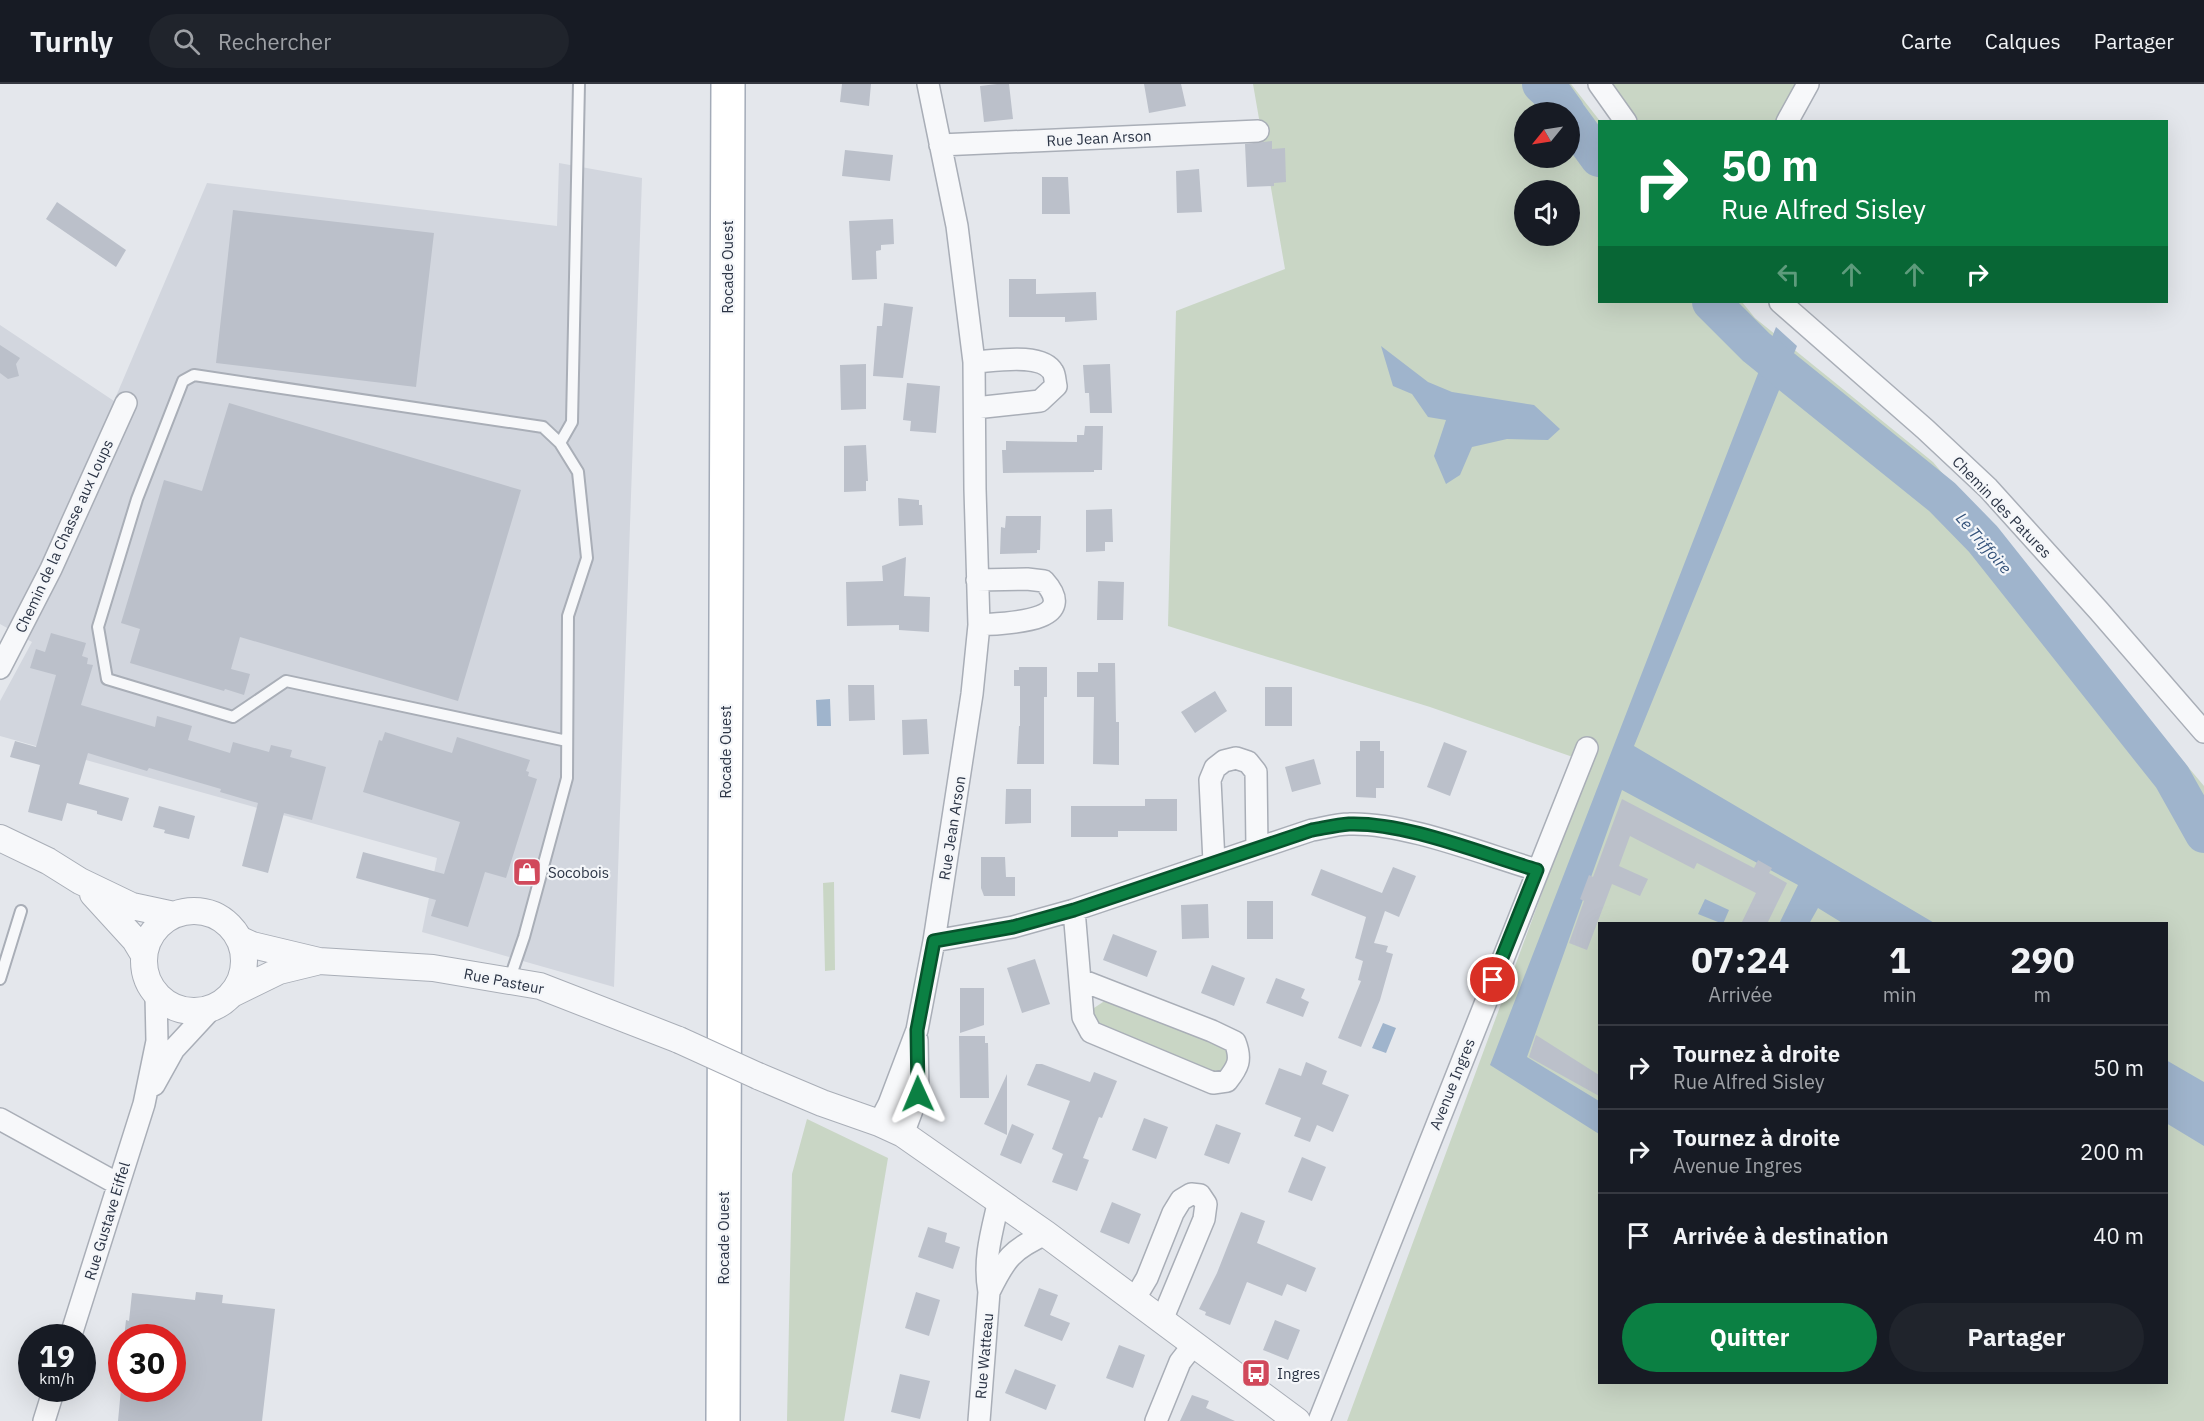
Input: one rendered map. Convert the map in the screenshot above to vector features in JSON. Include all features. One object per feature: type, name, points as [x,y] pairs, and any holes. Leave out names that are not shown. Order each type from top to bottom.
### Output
[{"type":"main road","name":"Rocade Ouest","points":[[723,1421],[728,84]]},
{"type":"street","name":"Rue Jean Arson","points":[[879,1123],[889,1104],[917,1030],[934,941],[972,694],[979,625],[974,362],[957,226],[928,84]]},
{"type":"street","points":[[1599,84],[1625,120]]},
{"type":"street","points":[[1788,120],[1809,84]]},
{"type":"street","name":"Rue Jean Arson","points":[[940,145],[1258,131]]},
{"type":"street","name":"Chemin des Patures","points":[[1781,303],[1925,429],[1988,488],[2204,732]]},
{"type":"street","points":[[974,362],[1031,360],[1044,363],[1053,372],[1056,386],[1040,401],[975,408]]},
{"type":"street","name":"Chemin de la Chasse aux Loups","points":[[0,668],[51,570],[126,404]]},
{"type":"street","points":[[977,580],[1044,581],[1051,588],[1054,598],[1046,616],[1030,621],[979,625]]},
{"type":"street","name":"Avenue Ingres","points":[[1319,1421],[1587,748]]},
{"type":"street","points":[[1214,862],[1210,780],[1215,768],[1224,761],[1236,758],[1248,762],[1256,772],[1257,848]]},
{"type":"street","points":[[934,941],[1013,927],[1074,910],[1312,830],[1348,824],[1385,827],[1436,839],[1537,870]]},
{"type":"street","points":[[0,838],[132,906],[174,915]]},
{"type":"street","points":[[80,881],[117,918],[144,955]]},
{"type":"street","points":[[1074,910],[1083,1017],[1091,1032],[1213,1083],[1227,1081],[1235,1071],[1240,1056],[1235,1042],[1081,980]]},
{"type":"street","points":[[188,911],[204,912],[218,917],[230,926],[239,939],[244,968],[240,982],[222,1001],[197,1011],[182,1010],[156,995],[148,982],[144,969],[144,955],[149,938],[159,924],[174,915],[188,911]]},
{"type":"street","name":"Rue Pasteur","points":[[239,939],[252,945],[319,961],[433,968],[540,986],[679,1040],[822,1104],[879,1123],[903,1134],[1047,1234],[1297,1421]]},
{"type":"street","name":"Rue Pasteur","points":[[222,1001],[279,971],[319,961]]},
{"type":"street","name":"Rue Gustave Eiffel","points":[[74,1324],[144,1104],[157,1041],[156,995]]},
{"type":"street","name":"Rue Gustave Eiffel","points":[[144,1104],[174,1049],[222,1001]]},
{"type":"street","name":"Rue Jean Arson","points":[[903,1134],[918,1094],[917,1030]]},
{"type":"street","points":[[0,1119],[118,1184]]},
{"type":"street","points":[[1134,1300],[1147,1278],[1173,1213],[1181,1200],[1191,1194],[1200,1195],[1206,1204],[1204,1219],[1162,1320]]},
{"type":"street","name":"Rue Watteau","points":[[979,1421],[989,1292],[986,1256],[999,1200]]},
{"type":"street","name":"Rue Watteau","points":[[989,1292],[1001,1266],[1011,1253],[1047,1234]]},
{"type":"street","points":[[1156,1421],[1180,1362],[1194,1344]]},
{"type":"street","points":[[44,1421],[50,1402]]},
{"type":"lane","points":[[560,443],[572,422],[579,84]]},
{"type":"lane","points":[[509,981],[524,937],[567,778],[568,616],[587,558],[578,472],[560,443],[543,427],[194,375],[183,381],[141,488],[98,627],[107,679],[233,717],[286,681],[567,741]]},
{"type":"lane","points":[[0,980],[21,911]]},
{"type":"shaded area","points":[[559,163],[642,178],[614,987],[422,932],[437,858],[0,736],[0,701],[32,642],[0,624],[0,325],[114,401],[207,183],[557,226]]},
{"type":"green space","points":[[1253,84],[1571,84],[1599,120],[1598,303],[1743,303],[1755,318],[1933,462],[2204,786],[2204,1421],[1347,1421],[1590,763],[1430,707],[1168,626],[1176,311],[1285,269]]},
{"type":"green space","points":[[1610,84],[1802,84],[1782,120],[1637,120]]},
{"type":"green space","points":[[834,882],[835,970],[825,971],[823,883]]},
{"type":"green space","points":[[1106,1000],[1229,1049],[1229,1066],[1218,1075],[1102,1031],[1092,1015],[1094,1008]]},
{"type":"green space","points":[[807,1119],[888,1158],[844,1421],[787,1421],[792,1174]]},
{"type":"water","points":[[1776,327],[1797,346],[1634,746],[1933,922],[1841,922],[1818,908],[1810,922],[1780,922],[1798,885],[1622,790],[1527,1057],[1598,1100],[1598,1133],[1490,1065]]},
{"type":"water","points":[[1381,346],[1428,382],[1452,392],[1534,405],[1560,429],[1548,440],[1507,439],[1472,447],[1460,475],[1446,484],[1434,456],[1446,420],[1428,417],[1412,394],[1393,386]]},
{"type":"water","points":[[830,699],[831,726],[817,726],[816,700]]},
{"type":"water","points":[[1705,899],[1729,910],[1724,922],[1698,914]]},
{"type":"water","points":[[1383,1023],[1396,1028],[1386,1053],[1372,1048]]},
{"type":"water","points":[[2168,1061],[2204,1082],[2204,1146],[2168,1124]]},
{"type":"building","points":[[842,84],[871,84],[869,106],[840,102]]},
{"type":"building","points":[[1009,84],[1013,119],[984,122],[980,86]]},
{"type":"building","points":[[1144,84],[1181,84],[1186,106],[1149,113]]},
{"type":"building","points":[[1272,141],[1272,149],[1285,148],[1286,182],[1274,183],[1274,186],[1247,187],[1245,144]]},
{"type":"building","points":[[845,150],[893,155],[890,181],[842,176]]},
{"type":"building","points":[[1199,169],[1202,212],[1177,213],[1176,171]]},
{"type":"building","points":[[1042,177],[1068,177],[1070,214],[1042,214]]},
{"type":"building","points":[[57,202],[126,250],[116,267],[46,219]]},
{"type":"building","points":[[233,210],[434,233],[416,387],[216,363]]},
{"type":"building","points":[[893,219],[894,244],[881,245],[881,250],[876,251],[877,279],[852,280],[849,221]]},
{"type":"building","points":[[1009,279],[1036,279],[1036,294],[1096,292],[1097,320],[1065,322],[1065,317],[1009,317]]},
{"type":"building","points":[[884,303],[913,307],[903,378],[873,376],[877,326],[882,326]]},
{"type":"building","points":[[0,345],[20,358],[16,364],[19,376],[8,379],[0,373]]},
{"type":"building","points":[[866,364],[866,409],[841,410],[840,365]]},
{"type":"building","points":[[1110,364],[1112,413],[1090,413],[1089,393],[1085,393],[1083,365]]},
{"type":"building","points":[[907,383],[940,386],[936,433],[910,431],[911,421],[903,420]]},
{"type":"building","points":[[229,403],[521,490],[458,701],[240,637],[231,669],[250,674],[244,695],[130,663],[140,629],[121,623],[164,480],[202,491]]},
{"type":"building","points":[[1085,426],[1103,426],[1102,470],[1003,473],[1002,450],[1006,450],[1006,441],[1077,442],[1077,435],[1084,435]]},
{"type":"building","points":[[866,445],[868,481],[866,481],[866,491],[844,492],[844,446]]},
{"type":"building","points":[[898,498],[919,500],[919,505],[922,505],[923,525],[899,526]]},
{"type":"building","points":[[1112,509],[1113,542],[1105,542],[1105,551],[1086,552],[1086,510]]},
{"type":"building","points":[[1006,516],[1041,516],[1040,550],[1037,550],[1037,553],[1000,554],[1001,527],[1005,528]]},
{"type":"building","points":[[906,557],[904,596],[930,597],[929,632],[899,630],[899,625],[847,626],[846,582],[883,581],[882,566]]},
{"type":"building","points":[[1098,581],[1124,582],[1123,620],[1097,620]]},
{"type":"building","points":[[51,633],[86,643],[82,656],[88,658],[87,664],[93,665],[81,705],[155,727],[157,716],[192,726],[188,740],[230,753],[233,742],[269,752],[271,745],[292,750],[290,757],[326,767],[312,820],[284,813],[268,873],[242,866],[258,803],[220,792],[221,789],[149,768],[147,771],[88,753],[79,784],[129,798],[122,821],[67,803],[62,821],[28,812],[40,765],[10,757],[15,741],[36,747],[56,675],[30,668],[36,649],[45,652]]},
{"type":"building","points":[[1098,663],[1115,663],[1119,765],[1093,764],[1094,697],[1077,697],[1077,672],[1098,672]]},
{"type":"building","points":[[1019,667],[1047,667],[1047,697],[1044,697],[1044,764],[1017,764],[1020,686],[1014,686],[1014,670],[1019,670]]},
{"type":"building","points":[[848,685],[874,685],[875,720],[849,721]]},
{"type":"building","points":[[1265,687],[1292,687],[1292,726],[1265,726]]},
{"type":"building","points":[[1215,691],[1227,711],[1195,733],[1181,712]]},
{"type":"building","points":[[927,719],[929,754],[903,755],[902,720]]},
{"type":"building","points":[[385,732],[452,753],[457,737],[530,760],[526,771],[529,772],[528,776],[537,779],[506,878],[485,872],[468,927],[431,916],[436,900],[356,878],[363,852],[444,874],[460,822],[363,792],[379,740],[382,741]]},
{"type":"building","points":[[1360,741],[1380,741],[1380,751],[1384,751],[1384,788],[1376,788],[1376,798],[1356,797],[1356,751],[1360,751]]},
{"type":"building","points":[[1444,742],[1467,751],[1450,796],[1427,787]]},
{"type":"building","points":[[1314,759],[1321,784],[1292,792],[1285,767]]},
{"type":"building","points":[[1006,789],[1031,789],[1031,823],[1005,824]]},
{"type":"building","points":[[1145,799],[1177,799],[1177,831],[1118,831],[1118,837],[1071,837],[1071,806],[1145,806]]},
{"type":"building","points":[[1622,799],[1754,868],[1758,860],[1772,868],[1769,873],[1787,883],[1768,922],[1742,922],[1756,893],[1697,863],[1694,869],[1630,836],[1619,866],[1648,879],[1640,896],[1612,884],[1587,950],[1569,943],[1584,901],[1580,899],[1589,875],[1593,877]]},
{"type":"building","points":[[159,806],[195,816],[189,839],[164,833],[165,830],[153,827]]},
{"type":"building","points":[[981,857],[1005,857],[1006,877],[1015,877],[1015,896],[984,896],[981,888]]},
{"type":"building","points":[[1393,867],[1416,876],[1399,917],[1385,911],[1374,943],[1388,946],[1386,952],[1393,954],[1380,1000],[1361,1047],[1338,1038],[1361,981],[1358,980],[1363,961],[1355,958],[1366,917],[1311,895],[1321,869],[1382,893]]},
{"type":"building","points":[[1247,901],[1273,901],[1273,939],[1247,939]]},
{"type":"building","points":[[1208,904],[1209,938],[1182,939],[1181,905]]},
{"type":"building","points":[[1113,934],[1157,951],[1147,977],[1103,960]]},
{"type":"building","points":[[1035,959],[1050,1004],[1022,1013],[1007,968]]},
{"type":"building","points":[[1212,965],[1245,978],[1234,1006],[1201,993]]},
{"type":"building","points":[[1276,978],[1305,989],[1301,998],[1309,1002],[1303,1017],[1266,1003]]},
{"type":"building","points":[[960,988],[984,988],[984,1025],[960,1033]]},
{"type":"building","points":[[1536,1035],[1598,1074],[1598,1095],[1529,1057]]},
{"type":"building","points":[[959,1036],[985,1036],[985,1043],[988,1043],[989,1098],[960,1098]]},
{"type":"building","points":[[1306,1062],[1327,1071],[1322,1084],[1349,1095],[1333,1132],[1317,1125],[1310,1142],[1294,1136],[1301,1118],[1265,1104],[1279,1068],[1301,1076]]},
{"type":"building","points":[[1036,1064],[1042,1064],[1090,1082],[1094,1072],[1117,1081],[1102,1118],[1099,1117],[1083,1158],[1089,1160],[1077,1191],[1052,1182],[1063,1154],[1052,1149],[1070,1101],[1027,1085]]},
{"type":"building","points":[[1007,1074],[1007,1135],[984,1124]]},
{"type":"building","points":[[1144,1118],[1168,1127],[1156,1159],[1132,1150]]},
{"type":"building","points":[[1012,1124],[1034,1134],[1021,1164],[1000,1155]]},
{"type":"building","points":[[1216,1124],[1241,1133],[1229,1164],[1204,1155]]},
{"type":"building","points":[[1302,1157],[1326,1167],[1312,1201],[1288,1192]]},
{"type":"building","points":[[1112,1202],[1141,1214],[1129,1244],[1100,1232]]},
{"type":"building","points":[[1241,1212],[1265,1221],[1257,1243],[1316,1268],[1306,1292],[1287,1284],[1282,1296],[1247,1282],[1230,1325],[1205,1315],[1206,1312],[1199,1309],[1217,1273]]},
{"type":"building","points":[[928,1227],[947,1233],[945,1242],[960,1247],[953,1269],[918,1257]]},
{"type":"building","points":[[1039,1288],[1058,1295],[1050,1315],[1070,1323],[1062,1341],[1024,1326]]},
{"type":"building","points":[[196,1292],[223,1295],[222,1303],[275,1309],[262,1421],[118,1421],[120,1402],[186,1402],[186,1324],[126,1324],[126,1320],[129,1321],[132,1293],[195,1300]]},
{"type":"building","points":[[916,1292],[940,1300],[929,1336],[905,1328]]},
{"type":"building","points":[[1275,1320],[1300,1330],[1288,1360],[1263,1350]]},
{"type":"building","points":[[1119,1345],[1145,1355],[1133,1388],[1106,1378]]},
{"type":"building","points":[[1015,1369],[1056,1385],[1046,1410],[1005,1393]]},
{"type":"building","points":[[900,1374],[930,1381],[920,1419],[891,1412]]},
{"type":"building","points":[[1192,1395],[1209,1401],[1206,1408],[1235,1421],[1180,1421]]},
{"type":"waterway","name":"Le Triffoire","points":[[1541,84],[1559,102]]},
{"type":"waterway","name":"Le Triffoire","points":[[1580,132],[1598,157]]},
{"type":"waterway","name":"Le Triffoire","points":[[1712,303],[1756,347],[1942,497],[1983,539],[2172,777],[2204,834]]},
{"type":"place","name":"Socobois","points":[[527,872]]},
{"type":"place","name":"Ingres","points":[[1256,1373]]},
{"type":"route","points":[[918,1094],[917,1030],[934,941],[1013,927],[1074,910],[1312,830],[1348,824],[1385,827],[1436,839],[1537,870],[1493,980]]}]
